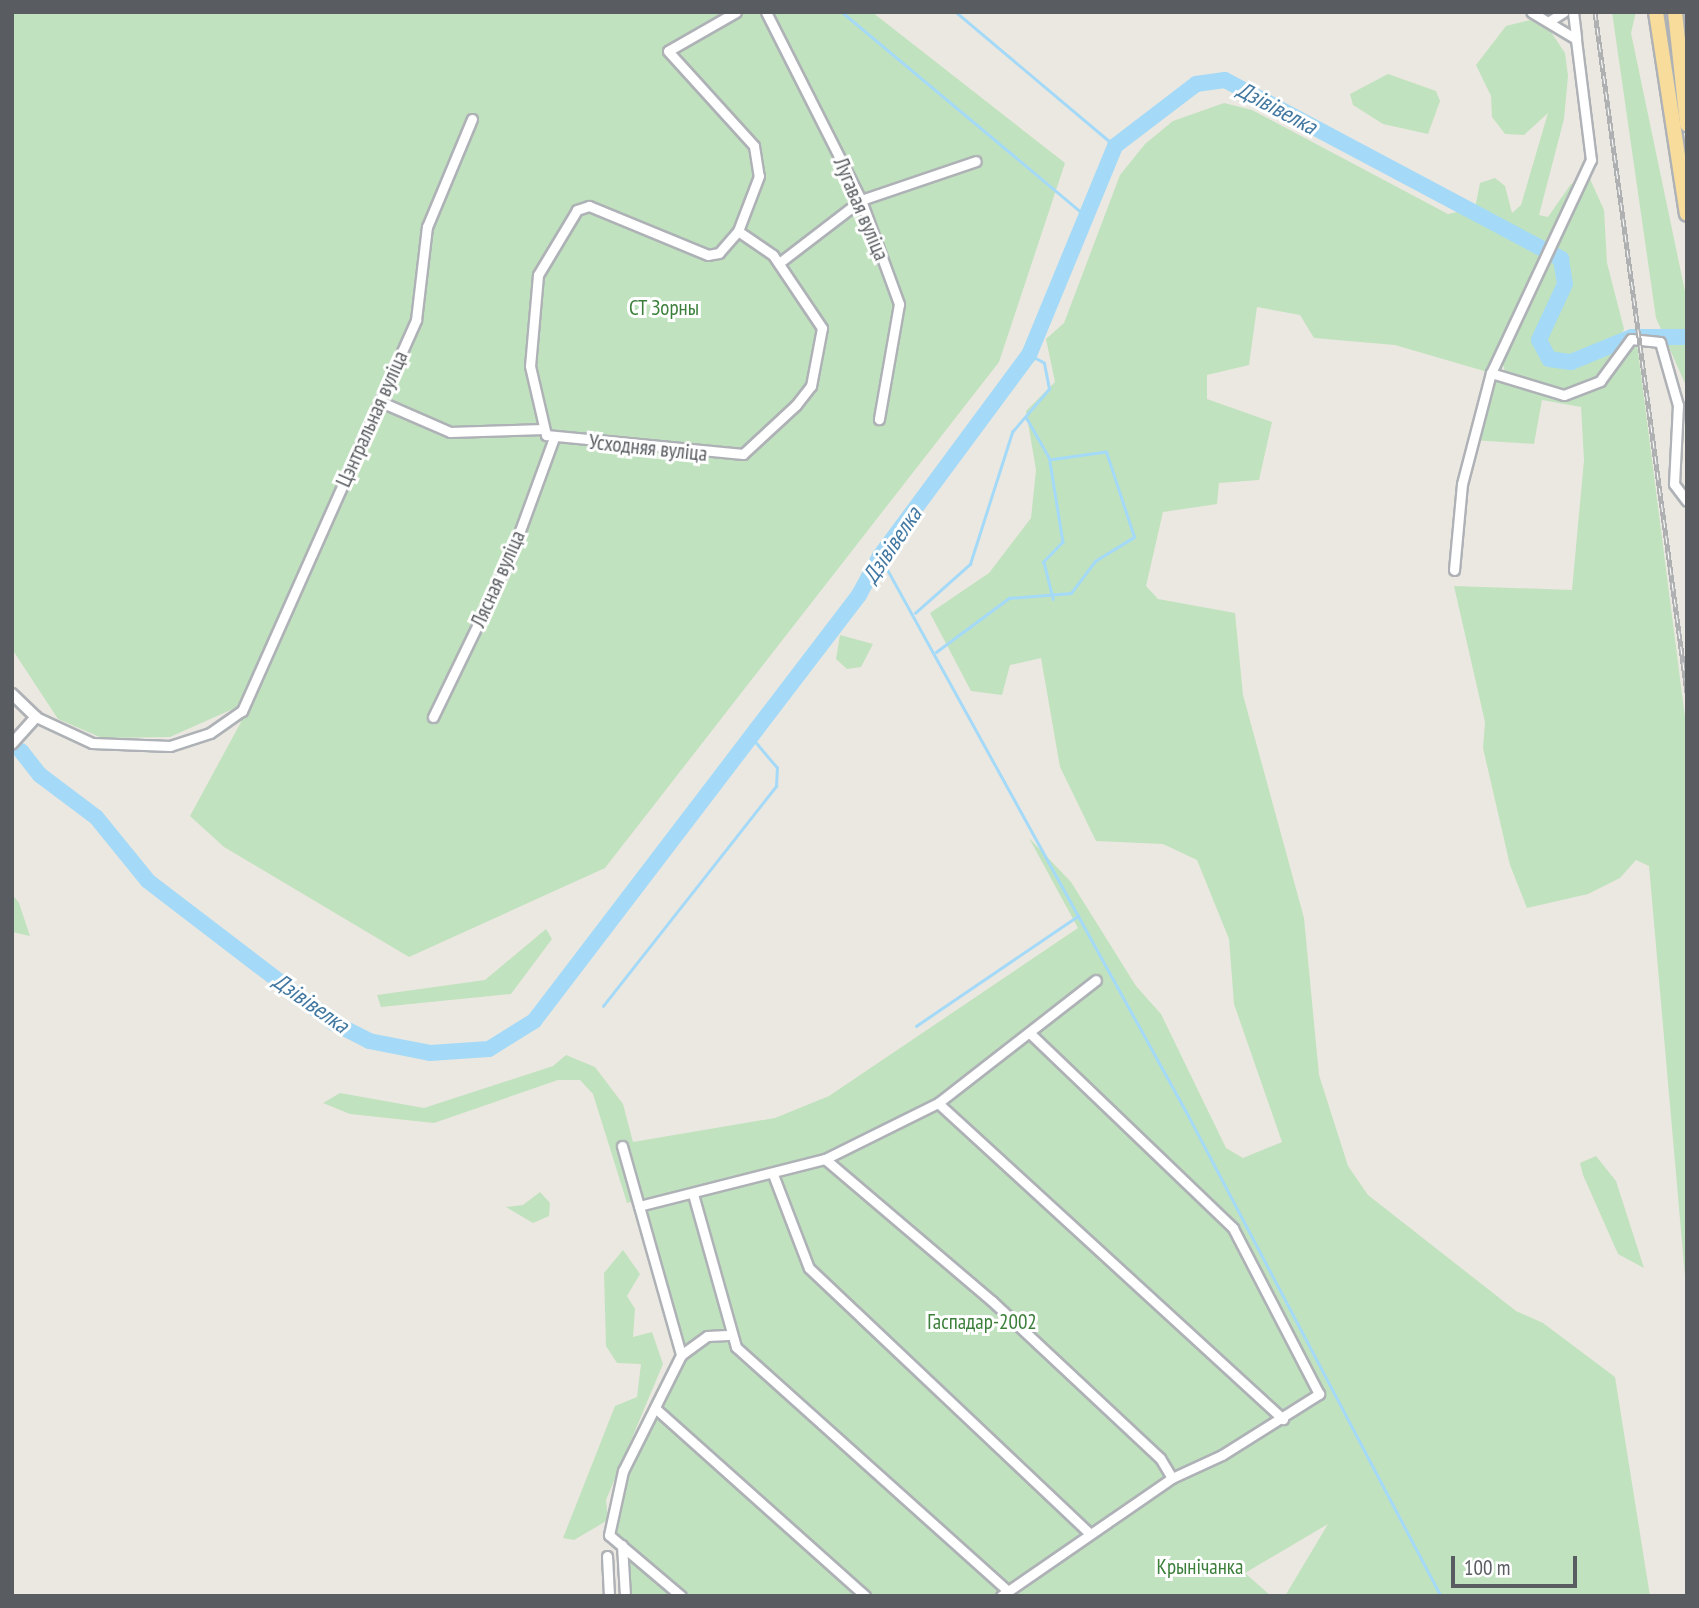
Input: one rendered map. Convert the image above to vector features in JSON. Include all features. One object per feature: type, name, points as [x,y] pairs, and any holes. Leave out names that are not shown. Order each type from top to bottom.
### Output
[{"type":"highway","points":[[1656,12],[1687,214]]},
{"type":"highway","points":[[1675,12],[1687,124]]},
{"type":"street","points":[[554,438],[544,429],[530,366],[538,275],[577,210],[590,206],[708,255],[719,253],[738,231],[759,176],[754,146],[668,51],[736,12]]},
{"type":"street","name":"Лугавая вуліца","points":[[766,12],[861,200],[899,304],[879,419]]},
{"type":"street","points":[[1531,12],[1550,20],[1576,39]]},
{"type":"street","points":[[1550,20],[1564,12]]},
{"type":"street","points":[[1454,570],[1462,484],[1491,373],[1591,160],[1573,12]]},
{"type":"street","name":"Цэнтральная вуліца","points":[[36,717],[92,743],[170,746],[210,733],[242,711],[416,320],[427,227],[472,119]]},
{"type":"street","points":[[738,231],[779,263],[861,200],[976,161]]},
{"type":"street","name":"Усходняя вуліца","points":[[554,438],[743,454],[811,386],[821,347],[817,316],[779,263]]},
{"type":"street","points":[[1491,373],[1564,395],[1600,381],[1631,340],[1660,342],[1678,405],[1674,484],[1687,501]]},
{"type":"street","points":[[381,402],[450,432],[544,429]]},
{"type":"street","name":"Лясная вуліца","points":[[433,717],[510,558],[554,438]]},
{"type":"street","points":[[12,694],[36,717],[12,744]]},
{"type":"street","points":[[639,1206],[774,1177],[825,1159],[938,1103],[1031,1034],[1096,980]]},
{"type":"street","points":[[693,1194],[727,1335],[1004,1594],[1172,1478],[1283,1419],[1319,1394],[1233,1228],[1031,1034]]},
{"type":"street","points":[[938,1103],[1283,1419]]},
{"type":"street","points":[[622,1146],[681,1356]]},
{"type":"street","points":[[825,1159],[992,1301],[1160,1458],[1172,1478]]},
{"type":"street","points":[[774,1177],[809,1269],[1090,1534]]},
{"type":"street","points":[[681,1596],[609,1535],[623,1471],[681,1356],[707,1336],[727,1335]]},
{"type":"street","points":[[655,1408],[865,1596]]},
{"type":"street","points":[[622,1545],[625,1596]]},
{"type":"street","points":[[607,1556],[609,1596]]},
{"type":"green space","name":"СТ Зорны","points":[[12,12],[872,12],[1065,163],[999,362],[605,868],[409,957],[224,847],[190,816],[241,722],[235,708],[170,737],[102,738],[58,719],[12,649]]},
{"type":"green space","points":[[1612,12],[1636,12],[1631,33],[1687,301],[1687,388],[1656,318]]},
{"type":"green space","points":[[1530,20],[1551,32],[1565,53],[1568,76],[1564,119],[1539,215],[1548,217],[1571,184],[1590,179],[1604,210],[1607,263],[1624,329],[1600,379],[1563,392],[1506,374],[1502,362],[1536,283],[1491,373],[1395,345],[1314,338],[1300,315],[1257,307],[1249,365],[1207,375],[1207,399],[1272,422],[1259,480],[1219,483],[1217,504],[1163,512],[1146,586],[1158,599],[1235,613],[1243,695],[1304,918],[1319,1075],[1348,1166],[1368,1195],[1516,1311],[1543,1323],[1615,1377],[1650,1596],[1285,1596],[1328,1524],[1245,1573],[1271,1596],[622,1596],[619,1553],[605,1540],[619,1474],[679,1344],[642,1199],[627,1203],[593,1094],[580,1080],[558,1080],[434,1123],[350,1114],[323,1103],[340,1093],[424,1108],[553,1066],[566,1055],[595,1067],[623,1104],[633,1142],[775,1118],[829,1096],[1078,928],[1029,838],[1071,882],[1136,986],[1161,1014],[1226,1148],[1243,1158],[1282,1142],[1234,1004],[1229,939],[1197,860],[1163,844],[1096,841],[1060,767],[1041,658],[1010,665],[1002,695],[971,691],[930,613],[989,573],[1031,518],[1036,470],[1026,411],[1055,382],[1046,339],[1064,323],[1120,175],[1145,144],[1173,121],[1224,103],[1252,110],[1448,214],[1475,208],[1480,183],[1495,178],[1505,186],[1512,213],[1521,205],[1548,113],[1524,135],[1505,134],[1492,117],[1491,96],[1476,65],[1506,26]]},
{"type":"green space","points":[[1388,74],[1436,91],[1440,101],[1428,134],[1383,124],[1353,105],[1350,94]]},
{"type":"green space","points":[[1637,343],[1687,733],[1687,1299],[1649,866],[1636,860],[1620,878],[1588,894],[1527,908],[1510,865],[1483,748],[1485,722],[1454,586],[1572,590],[1584,460],[1581,407],[1542,400],[1534,444],[1472,440],[1494,375],[1570,397],[1612,376],[1628,346]]},
{"type":"green space","points":[[840,635],[873,644],[861,667],[847,669],[836,659]]},
{"type":"green space","points":[[12,894],[19,903],[30,936],[12,932]]},
{"type":"green space","points":[[546,929],[552,939],[511,994],[381,1007],[377,995],[485,980]]},
{"type":"green space","points":[[1596,1156],[1616,1181],[1644,1268],[1618,1254],[1583,1175],[1580,1163]]},
{"type":"green space","points":[[540,1192],[550,1203],[549,1216],[533,1223],[506,1207],[523,1205]]},
{"type":"green space","points":[[623,1250],[640,1274],[627,1296],[635,1309],[633,1337],[652,1332],[663,1364],[606,1500],[608,1520],[574,1540],[563,1538],[615,1406],[637,1397],[641,1364],[617,1363],[606,1346],[604,1273]]},
{"type":"waterway","points":[[842,12],[1082,213]]},
{"type":"waterway","points":[[956,12],[1115,146]]},
{"type":"waterway","name":"Дзівівелка","points":[[21,751],[40,775],[96,817],[148,881],[334,1023],[369,1041],[430,1053],[489,1049],[534,1021],[859,595],[880,556],[1029,355],[1115,146],[1196,84],[1225,80],[1561,259],[1565,284],[1539,340],[1549,359],[1571,362],[1632,337],[1687,337]]},
{"type":"waterway","points":[[915,613],[970,564],[1012,432],[1049,389],[1044,363],[1029,355]]},
{"type":"waterway","points":[[936,652],[1009,598],[1071,593],[1095,561],[1134,537],[1106,452],[1050,460],[1026,418]]},
{"type":"waterway","points":[[1050,462],[1063,542],[1044,562],[1053,599]]},
{"type":"waterway","points":[[880,556],[1187,1113],[1441,1596]]},
{"type":"waterway","points":[[603,1006],[776,786],[777,768],[750,736]]},
{"type":"waterway","points":[[916,1026],[1078,916]]},
{"type":"railway","points":[[1595,12],[1687,692]]},
{"type":"park label","name":"Гаспадар-2002","points":[[982,1322]]},
{"type":"park label","name":"Крынічанка","points":[[1200,1567]]}]
